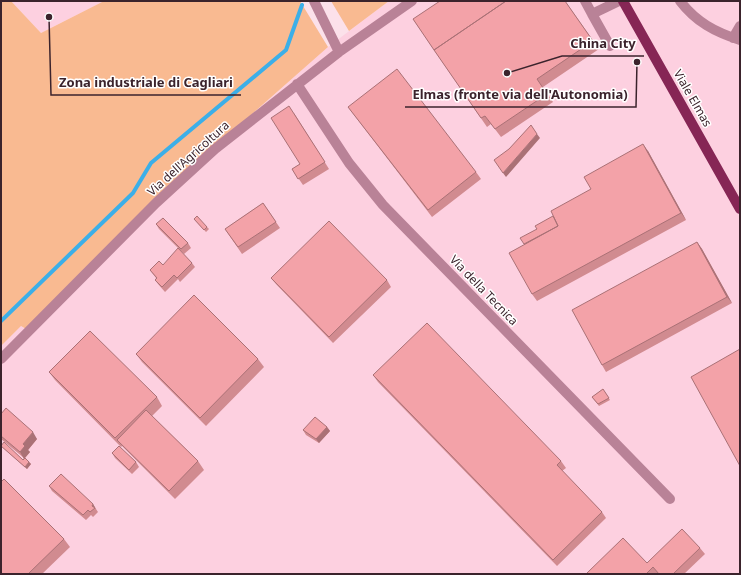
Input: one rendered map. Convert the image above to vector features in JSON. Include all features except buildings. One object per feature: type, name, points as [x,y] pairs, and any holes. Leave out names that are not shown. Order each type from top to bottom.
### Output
[{"type":"main road","name":"Viale Elmas","points":[[623,1],[740,209]]},
{"type":"street","points":[[314,1],[339,52]]},
{"type":"street","name":"Via dell'Agricoltura","points":[[1,359],[162,198],[215,149],[339,52],[412,1]]},
{"type":"street","points":[[585,1],[610,46]]},
{"type":"street","points":[[592,14],[619,1]]},
{"type":"street","points":[[680,1],[700,23],[715,31],[736,39],[740,26]]},
{"type":"street","name":"Via della Tecnica","points":[[298,84],[350,163],[383,205],[670,499]]},
{"type":"shaded area","points":[[1,1],[11,1],[41,33],[104,1],[300,1],[328,47],[140,213],[26,329],[21,326],[1,346]]},
{"type":"shaded area","points":[[11,1],[104,1],[41,33]]},
{"type":"shaded area","points":[[331,1],[389,1],[349,31]]},
{"type":"shaded area","points":[[389,1],[740,1],[740,574],[1,574],[1,346],[21,326],[25,329],[140,213],[328,47]]},
{"type":"waterway","points":[[1,321],[133,193],[151,163],[286,50],[302,5]]},
{"type":"place","name":"Zona industriale di Cagliari","points":[[49,17]]},
{"type":"place","name":"Elmas (fronte via dell'Autonomia)","points":[[637,62]]},
{"type":"place","name":"China City","points":[[507,73]]}]
